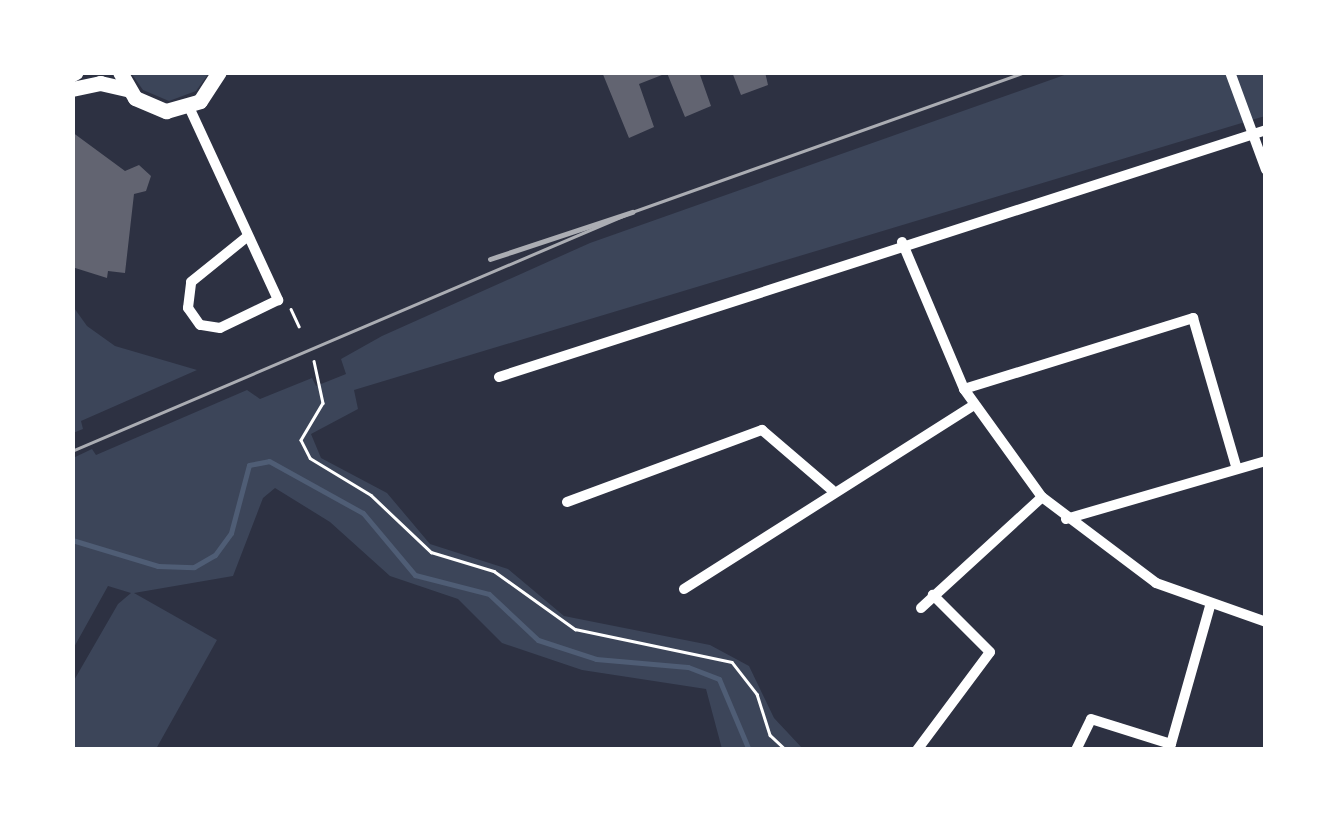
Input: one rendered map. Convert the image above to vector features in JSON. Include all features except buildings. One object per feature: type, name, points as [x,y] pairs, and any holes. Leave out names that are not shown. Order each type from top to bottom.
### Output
[{"type":"main road","points":[[120,72],[127,89]]},
{"type":"main road","points":[[72,90],[100,83],[127,89],[155,109],[189,107],[209,93],[219,72]]},
{"type":"street","points":[[1230,72],[1266,170]]},
{"type":"street","points":[[189,107],[278,300],[220,328],[200,325],[188,308],[192,282],[248,236]]},
{"type":"street","points":[[499,377],[902,242],[1266,130]]},
{"type":"street","points":[[902,242],[964,389],[1042,497],[1066,519],[1156,583],[1210,606],[1266,622]]},
{"type":"street","points":[[964,389],[1193,318],[1236,469]]},
{"type":"street","points":[[684,588],[832,490],[974,405]]},
{"type":"street","points":[[566,502],[762,430],[832,490]]},
{"type":"street","points":[[1066,519],[1266,461]]},
{"type":"street","points":[[921,608],[1042,497]]},
{"type":"street","points":[[918,750],[990,652],[933,595]]},
{"type":"street","points":[[1076,750],[1091,720],[1171,744],[1210,606]]},
{"type":"path","points":[[291,309],[299,326]]},
{"type":"path","points":[[314,360],[323,402],[301,440],[310,458],[371,495],[430,552],[494,572],[575,629],[732,662],[757,694],[770,734],[786,750]]},
{"type":"shaded area","points":[[131,73],[209,73],[196,91],[169,101],[143,90]]},
{"type":"shaded area","points":[[1070,73],[1265,73],[1265,116],[354,390],[358,409],[311,434],[321,458],[387,493],[430,544],[508,569],[564,616],[710,645],[749,666],[774,718],[803,749],[722,749],[706,689],[582,670],[502,643],[458,599],[390,576],[330,522],[275,488],[263,498],[233,576],[134,593],[217,640],[156,749],[73,749],[73,682],[118,604],[131,593],[108,586],[73,649],[73,458],[92,449],[96,455],[247,390],[260,399],[312,378],[316,386],[346,374],[341,359],[382,336],[590,243]]},
{"type":"shaded area","points":[[72,305],[87,326],[115,346],[197,370],[81,421],[83,429],[73,433]]},
{"type":"waterway","points":[[72,540],[158,566],[194,567],[215,555],[231,533],[249,465],[269,461],[363,513],[415,575],[489,594],[538,640],[596,659],[688,667],[719,679],[749,750]]},
{"type":"tram line","points":[[72,451],[632,212],[1025,72]]},
{"type":"railway","points":[[490,259],[632,212]]}]
